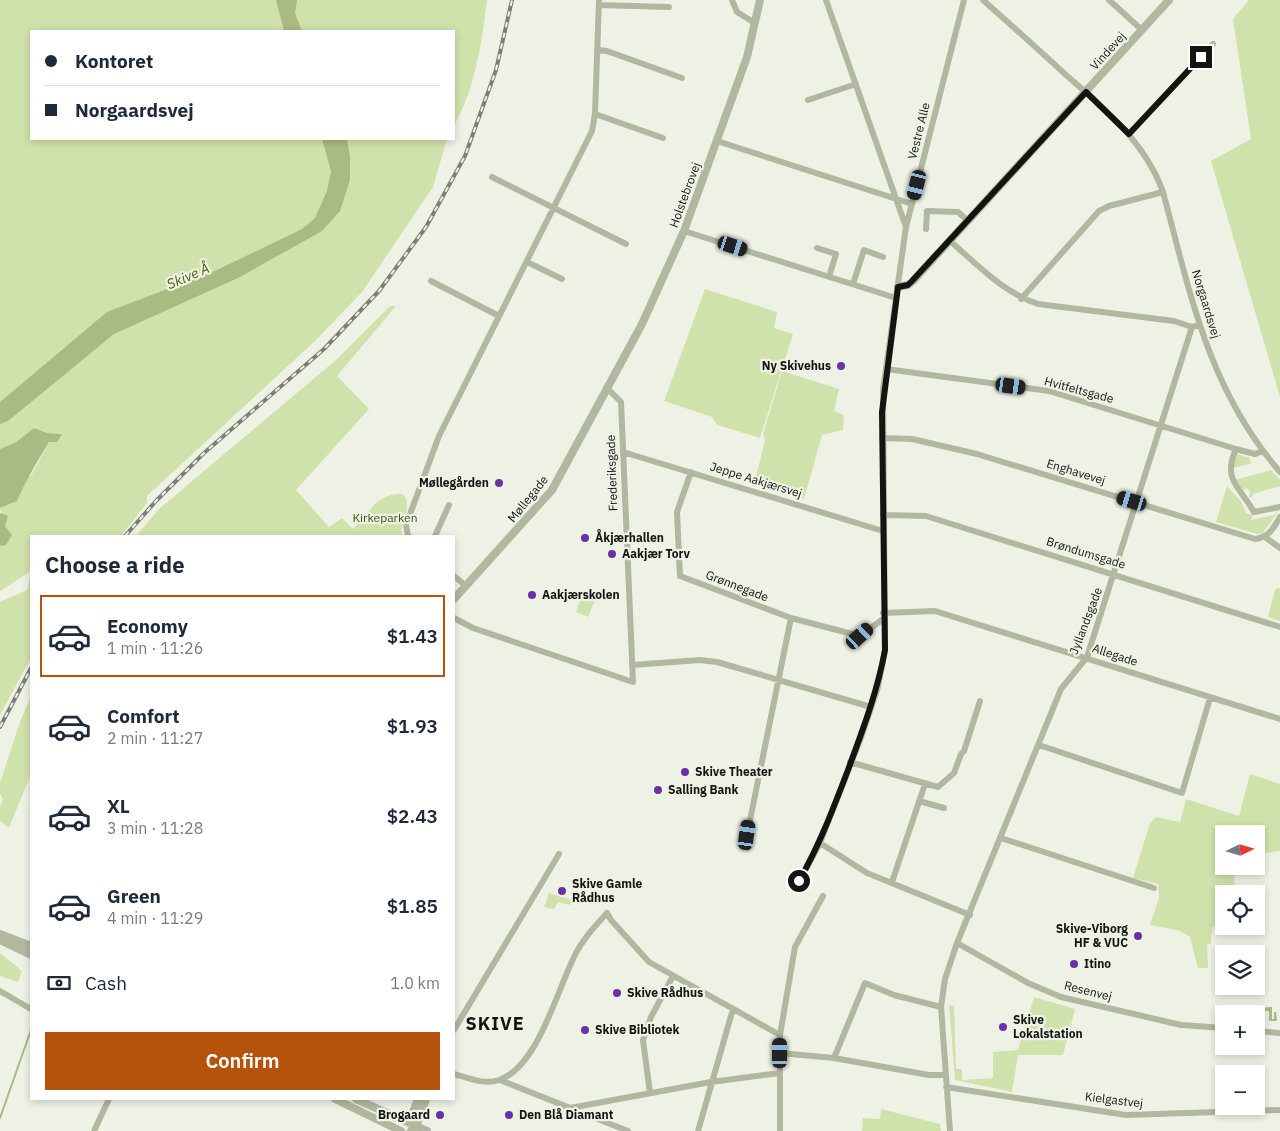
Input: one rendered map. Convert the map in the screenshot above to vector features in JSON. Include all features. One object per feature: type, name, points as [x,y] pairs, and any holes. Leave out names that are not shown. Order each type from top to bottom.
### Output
[{"type":"street","points":[[732,0],[737,12],[755,23]]},
{"type":"street","name":"Holstebrovej","points":[[608,389],[650,307],[684,231],[746,57],[760,0]]},
{"type":"street","points":[[826,0],[906,228]]},
{"type":"street","name":"Vestre Alle","points":[[799,881],[820,844],[872,707],[885,650],[883,616],[882,412],[886,369],[906,228],[964,0]]},
{"type":"street","name":"Norgaardsvej","points":[[984,0],[1086,92],[1129,134],[1145,154],[1163,192],[1196,326],[1219,379],[1239,416],[1262,451],[1280,472]]},
{"type":"street","points":[[1109,0],[1142,30]]},
{"type":"street","name":"Vindevej","points":[[898,287],[908,285],[950,241],[967,220],[1169,0]]},
{"type":"street","points":[[408,535],[406,525],[439,436],[592,131],[595,114],[599,2],[669,7]]},
{"type":"street","points":[[1129,134],[1213,44]]},
{"type":"street","points":[[598,50],[608,51],[682,78]]},
{"type":"street","points":[[808,100],[856,84]]},
{"type":"street","points":[[595,114],[663,138]]},
{"type":"street","points":[[717,141],[912,204]]},
{"type":"street","points":[[492,177],[626,244]]},
{"type":"street","points":[[1021,298],[1098,211],[1109,206],[1163,192]]},
{"type":"street","points":[[926,229],[926,211],[958,212],[967,220]]},
{"type":"street","points":[[684,231],[896,298]]},
{"type":"street","points":[[950,241],[1004,289],[1038,304],[1174,321],[1196,326]]},
{"type":"street","points":[[817,248],[836,254],[829,277]]},
{"type":"street","points":[[853,284],[864,250],[883,256]]},
{"type":"street","points":[[527,262],[562,279]]},
{"type":"street","points":[[431,281],[499,316]]},
{"type":"street","name":"Jyllandsgade","points":[[950,1131],[941,1008],[945,979],[957,944],[1061,689],[1087,657],[1161,425],[1196,326]]},
{"type":"street","name":"Hvitfeltsgade","points":[[886,369],[1049,391],[1255,454],[1262,451]]},
{"type":"street","name":"Frederiksgade","points":[[455,619],[473,628],[633,682],[621,402],[608,389]]},
{"type":"street","name":"Møllegade","points":[[455,598],[545,500],[562,474],[608,389]]},
{"type":"street","name":"Enghavevej","points":[[882,438],[912,439],[977,454],[1256,539],[1265,537]]},
{"type":"street","points":[[1236,448],[1231,461],[1233,483],[1244,495],[1254,512],[1280,507]]},
{"type":"street","name":"Jeppe Aakjærsvej","points":[[622,452],[883,531]]},
{"type":"street","name":"Grønnegade","points":[[691,472],[677,512],[680,576],[791,618],[860,636],[883,616]]},
{"type":"street","points":[[435,535],[449,506]]},
{"type":"street","name":"Brøndumsgade","points":[[883,515],[926,516],[1280,627]]},
{"type":"street","points":[[1280,517],[1265,537],[1280,548]]},
{"type":"street","points":[[455,577],[466,585]]},
{"type":"street","name":"Allegade","points":[[883,616],[935,611],[1087,657],[1280,719]]},
{"type":"street","points":[[747,835],[777,679],[791,618]]},
{"type":"street","points":[[632,665],[700,660],[717,662],[872,707]]},
{"type":"street","points":[[1039,745],[1182,793],[1210,698]]},
{"type":"street","points":[[850,762],[938,787],[954,773],[961,754],[964,752],[980,701]]},
{"type":"street","points":[[892,882],[925,784]]},
{"type":"street","points":[[919,801],[944,808]]},
{"type":"street","points":[[1001,838],[1154,888]]},
{"type":"street","points":[[820,844],[868,873],[970,915]]},
{"type":"street","points":[[455,1028],[559,854]]},
{"type":"street","points":[[780,1131],[780,1034],[795,946],[823,896]]},
{"type":"street","points":[[500,1080],[520,1064],[533,1049],[575,954],[585,938],[607,913],[610,920],[640,954],[673,976],[780,1034]]},
{"type":"street","points":[[0,934],[29,947]]},
{"type":"street","points":[[0,940],[29,947]]},
{"type":"street","name":"Resenvej","points":[[957,944],[1028,983],[1061,997],[1181,1025],[1215,1027]]},
{"type":"street","points":[[650,1093],[643,1040],[651,1018],[673,976]]},
{"type":"street","points":[[834,1058],[864,983],[894,995],[941,1008]]},
{"type":"street","points":[[0,991],[30,1007]]},
{"type":"street","points":[[698,1131],[733,1009]]},
{"type":"street","points":[[1265,1032],[1280,1033]]},
{"type":"street","points":[[780,1053],[834,1058],[929,1075],[945,1075]]},
{"type":"street","points":[[570,1108],[711,1082],[780,1072]]},
{"type":"street","points":[[455,1074],[484,1082],[500,1080],[628,1131]]},
{"type":"street","name":"Kielgastvej","points":[[946,1087],[1126,1116],[1280,1110]]},
{"type":"street","points":[[94,1131],[110,1100]]},
{"type":"street","points":[[336,1100],[401,1131]]},
{"type":"street","points":[[358,1100],[413,1128],[427,1131]]},
{"type":"street","points":[[413,1128],[412,1116],[418,1100]]},
{"type":"street","points":[[413,1128],[420,1118],[426,1100]]},
{"type":"green space","points":[[0,0],[487,0],[480,49],[472,81],[455,124],[455,30],[30,30],[30,140],[447,140],[433,187],[362,292],[315,341],[147,496],[147,503],[122,535],[30,535],[30,572],[0,591],[0,546],[6,545],[5,526],[0,508],[17,501],[26,479],[32,474],[49,442],[62,434],[47,433],[34,428],[16,442],[0,449]]},
{"type":"green space","points":[[1249,0],[1280,0],[1280,397],[1211,161],[1251,139],[1233,19]]},
{"type":"green space","points":[[705,289],[777,312],[774,328],[793,334],[760,438],[717,425],[712,417],[664,401]]},
{"type":"green space","name":"Kirkeparken","points":[[390,306],[396,306],[337,376],[369,409],[296,490],[329,527],[342,518],[353,529],[371,508],[382,499],[394,494],[404,495],[407,505],[402,535],[137,535],[159,509],[337,359]]},
{"type":"green space","points":[[782,371],[839,389],[834,411],[844,415],[843,430],[822,435],[804,499],[754,485],[765,440],[763,434]]},
{"type":"green space","points":[[1237,454],[1250,458],[1251,464],[1232,468]]},
{"type":"green space","points":[[1271,470],[1280,480],[1280,486],[1253,494],[1249,498],[1250,491],[1246,488],[1244,491],[1235,480]]},
{"type":"green space","points":[[1227,486],[1242,503],[1246,513],[1253,515],[1251,520],[1274,515],[1280,509],[1263,533],[1257,534],[1216,522]]},
{"type":"green space","points":[[30,580],[30,660],[0,715],[0,602],[27,590]]},
{"type":"green space","points":[[1278,587],[1280,589],[1280,621],[1268,617],[1275,590]]},
{"type":"green space","points":[[583,593],[596,598],[588,617],[576,612]]},
{"type":"green space","points":[[30,699],[30,776],[9,828],[0,821],[0,807],[3,799],[0,793],[0,783],[21,719]]},
{"type":"green space","points":[[1250,774],[1280,784],[1280,851],[1265,853],[1265,825],[1215,825],[1215,875],[1235,875],[1234,885],[1215,885],[1215,927],[1212,927],[1211,944],[1207,944],[1208,968],[1198,968],[1190,937],[1180,931],[1150,925],[1159,898],[1158,884],[1133,878],[1150,823],[1156,817],[1180,822],[1186,799],[1239,816]]},
{"type":"green space","points":[[549,893],[572,900],[570,905],[558,902],[554,909],[544,907]]},
{"type":"green space","points":[[0,953],[22,971],[18,982],[0,976]]},
{"type":"green space","points":[[1034,997],[1075,1009],[1063,1055],[1018,1055],[1012,1092],[955,1080],[949,1005],[954,1006],[956,1069],[962,1069],[962,1080],[993,1078],[993,1052],[1018,1050]]},
{"type":"green space","points":[[881,1109],[940,1124],[941,1131],[862,1131],[863,1118],[880,1119]]},
{"type":"shaded area","points":[[276,0],[297,0],[295,13],[302,30],[284,30]]},
{"type":"shaded area","points":[[322,140],[347,140],[350,156],[350,180],[340,211],[322,231],[238,278],[114,334],[8,421],[0,424],[0,402],[107,312],[217,270],[302,229],[315,218],[327,191],[331,171]]},
{"type":"shaded area","points":[[34,428],[47,433],[62,434],[57,442],[49,442],[17,501],[0,508],[0,449],[16,442]]},
{"type":"shaded area","points":[[0,513],[8,516],[5,526],[12,535],[6,545],[0,546]]},
{"type":"shaded area","points":[[1265,1007],[1272,1007],[1272,1019],[1274,1019],[1274,1012],[1276,1012],[1277,1021],[1269,1021],[1269,1011],[1265,1011]]},
{"type":"waterway","points":[[0,1118],[30,1033]]},
{"type":"railway","points":[[126,535],[156,501],[204,453],[324,349],[379,291],[426,227],[465,156],[496,70],[512,0]]},
{"type":"railway","points":[[0,727],[30,670]]},
{"type":"place","name":"Ny Skivehus","points":[[841,366]]},
{"type":"place","name":"Møllegården","points":[[499,483]]},
{"type":"place","name":"Åkjærhallen","points":[[585,538]]},
{"type":"place","name":"Aakjær Torv","points":[[612,554]]},
{"type":"place","name":"Aakjærskolen","points":[[532,595]]},
{"type":"place","name":"Skive Theater","points":[[685,772]]},
{"type":"place","name":"Salling Bank","points":[[658,790]]},
{"type":"place","name":"Skive Gamle Rådhus","points":[[562,891]]},
{"type":"place","name":"Skive-Viborg HF & VUC","points":[[1138,936]]},
{"type":"place","name":"Itino","points":[[1074,964]]},
{"type":"place","name":"Skive Rådhus","points":[[617,993]]},
{"type":"place","name":"Skive Lokalstation","points":[[1003,1027]]},
{"type":"place","name":"Skive Bibliotek","points":[[585,1030]]},
{"type":"place","name":"Brogaard","points":[[440,1115]]},
{"type":"place","name":"Den Blå Diamant","points":[[509,1115]]},
{"type":"district","name":"SKIVE","points":[[495,1024]]},
{"type":"route","points":[[799,881],[820,844],[862,735],[878,687],[885,650],[883,619],[882,412],[883,390],[898,287],[908,285],[912,281],[1086,92],[1129,134],[1201,57]]},
{"type":"water label","name":"Skive Å","points":[[188,276]]}]
